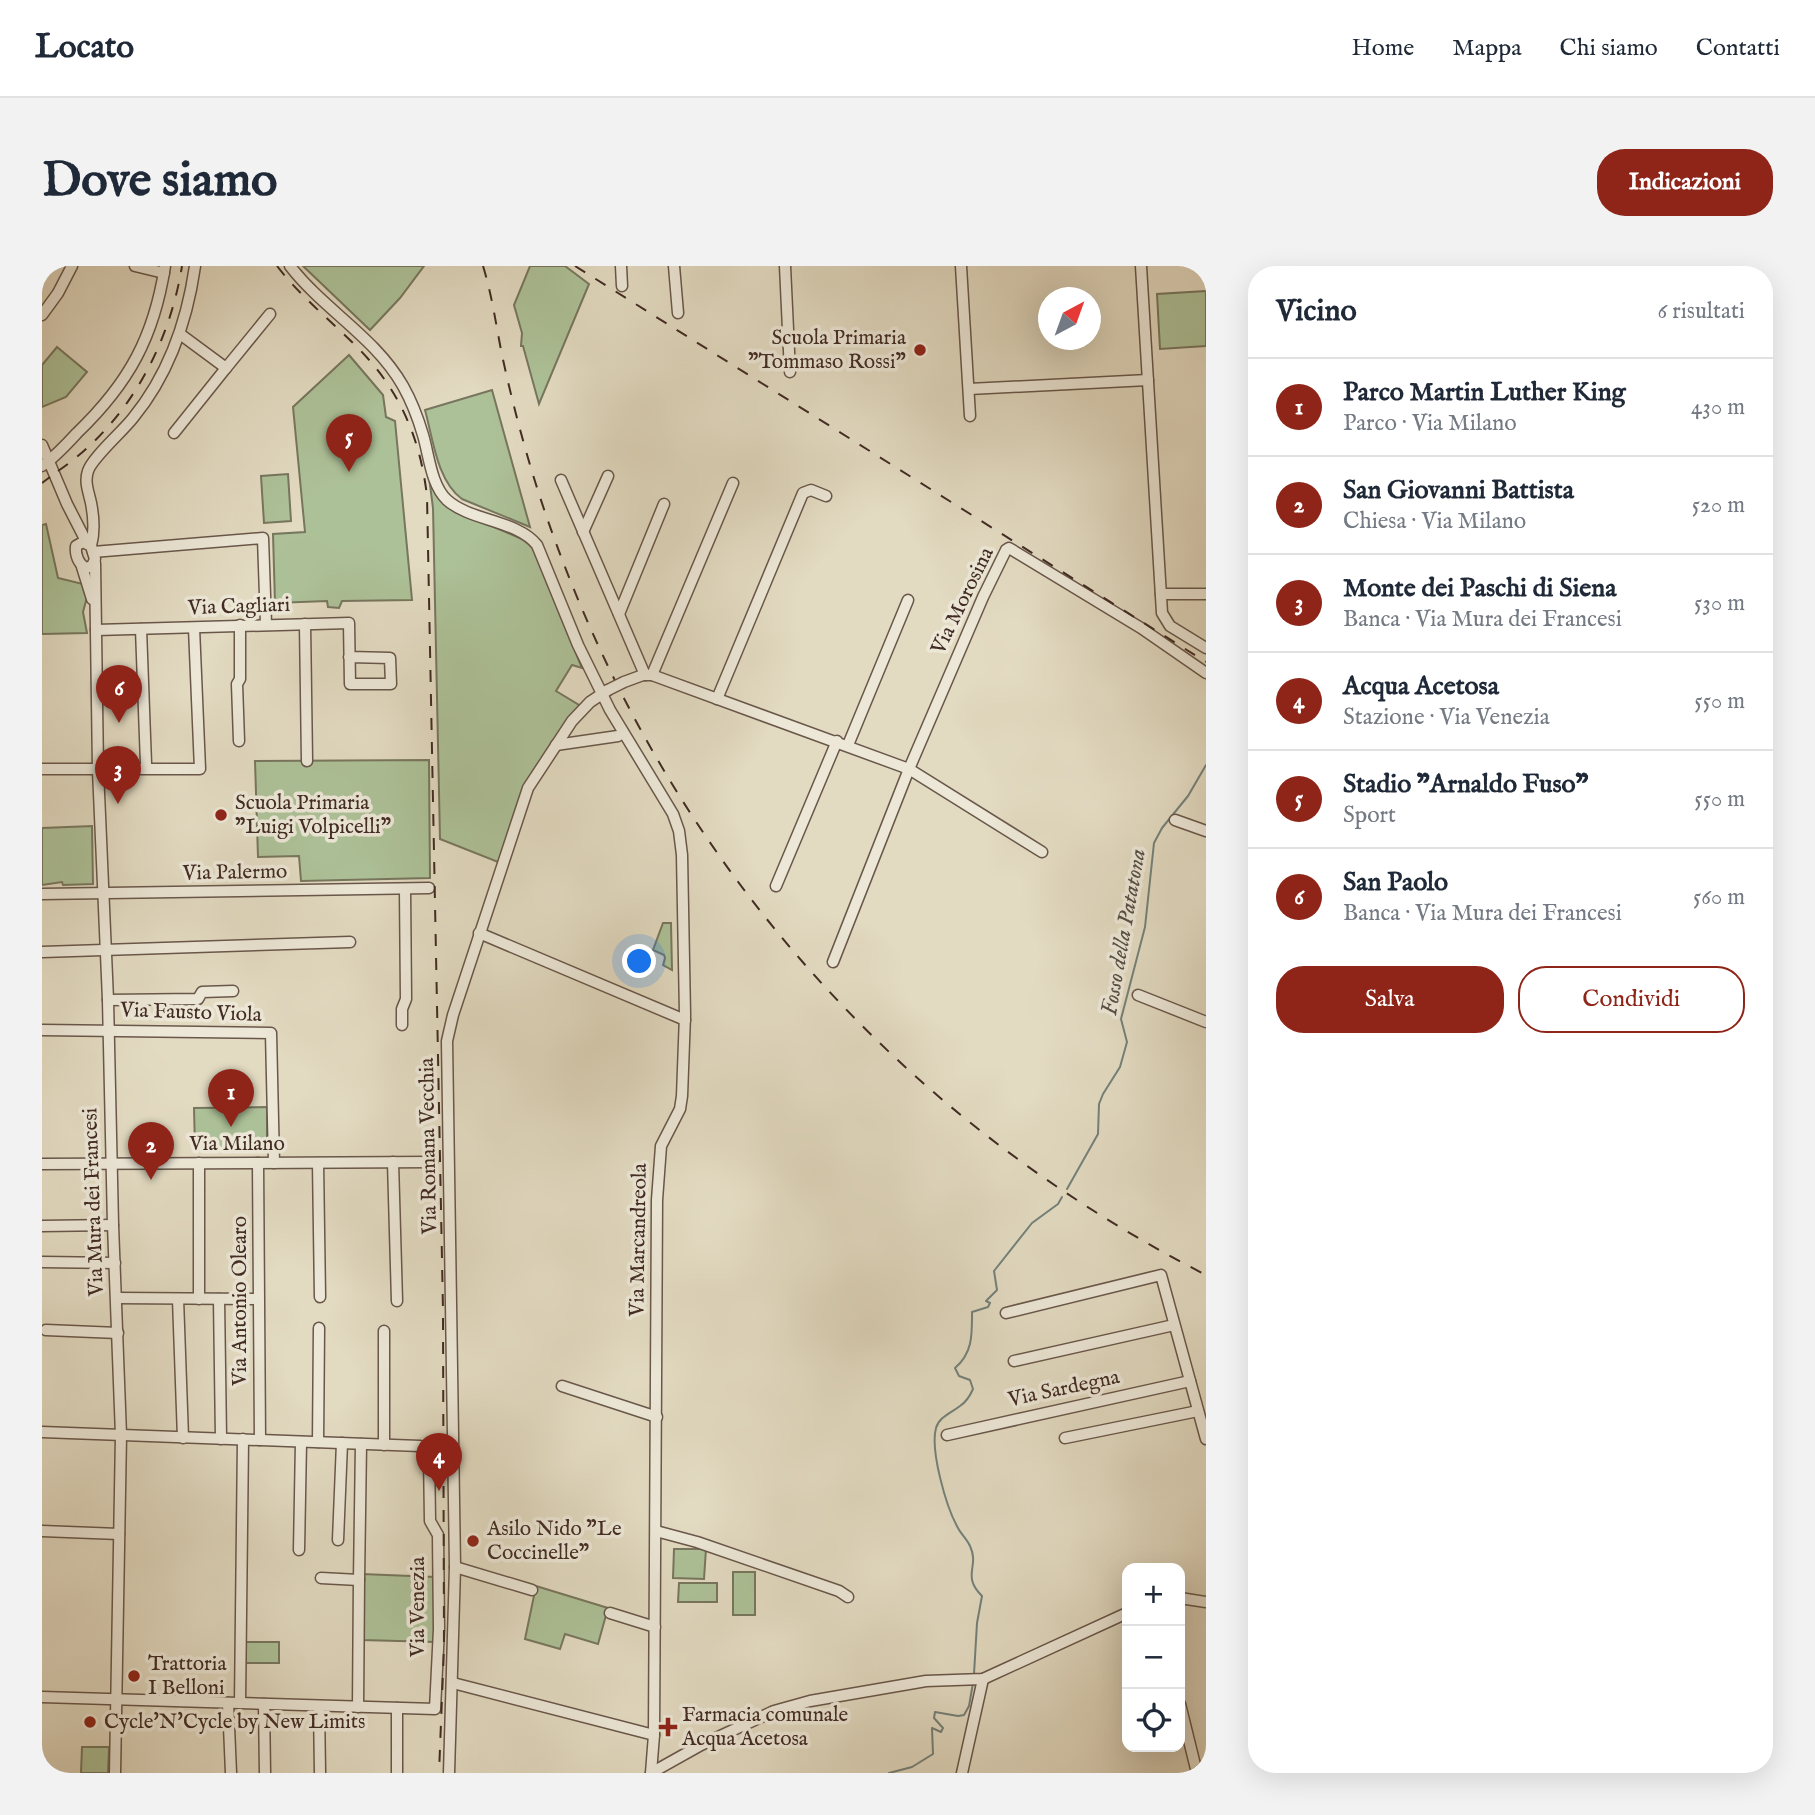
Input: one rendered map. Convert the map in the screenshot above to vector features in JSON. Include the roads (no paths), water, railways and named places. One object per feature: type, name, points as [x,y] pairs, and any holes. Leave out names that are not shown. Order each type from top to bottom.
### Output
[{"type":"street","points":[[42,315],[56,297],[72,266]]},
{"type":"street","points":[[46,464],[106,405],[120,386],[151,324],[165,270],[135,266]]},
{"type":"street","name":"Via Mura dei Francesi","points":[[115,1773],[121,1435],[98,770],[95,563],[91,547],[94,530],[86,478],[90,465],[124,429],[148,398],[166,367],[189,305],[195,266]]},
{"type":"street","name":"Via Marcandreola","points":[[290,266],[371,343],[394,372],[414,409],[443,496],[455,505],[527,536],[537,545],[581,652],[605,691],[610,710],[623,733],[667,803],[679,831],[682,855],[685,1020],[681,1102],[676,1118],[663,1139],[657,1199],[654,1735],[651,1773]]},
{"type":"street","points":[[621,266],[622,286]]},
{"type":"street","points":[[674,266],[678,313]]},
{"type":"street","points":[[785,266],[790,372]]},
{"type":"street","points":[[961,266],[970,416]]},
{"type":"street","points":[[1142,266],[1162,613],[1166,623],[1206,648]]},
{"type":"street","points":[[174,433],[270,314]]},
{"type":"street","points":[[180,334],[226,368]]},
{"type":"street","points":[[969,389],[1148,380]]},
{"type":"street","points":[[42,445],[46,464],[91,547]]},
{"type":"street","points":[[583,532],[608,476]]},
{"type":"street","points":[[561,480],[648,675]]},
{"type":"street","points":[[648,675],[733,483]]},
{"type":"street","points":[[717,699],[803,493],[810,489],[826,496]]},
{"type":"street","points":[[619,614],[664,504]]},
{"type":"street","name":"Via Mura dei Francesi","points":[[67,505],[77,555],[92,597],[96,630]]},
{"type":"street","points":[[76,546],[83,542],[91,547],[263,538],[266,624]]},
{"type":"street","name":"Via Morosina","points":[[833,962],[909,769],[983,597],[1008,549],[1141,628],[1206,673]]},
{"type":"street","points":[[82,566],[90,568],[95,563]]},
{"type":"street","points":[[1161,594],[1206,594]]},
{"type":"street","points":[[848,745],[908,600]]},
{"type":"street","name":"Via Cagliari","points":[[96,630],[349,623],[349,657],[350,684],[391,684],[390,658],[349,657]]},
{"type":"street","points":[[305,624],[307,761]]},
{"type":"street","points":[[239,741],[237,684],[240,679],[240,625]]},
{"type":"street","points":[[42,769],[200,769],[194,628]]},
{"type":"street","points":[[141,629],[146,764]]},
{"type":"street","points":[[605,691],[648,675],[848,745],[909,769],[1042,852]]},
{"type":"street","name":"Via Romana Vecchia","points":[[449,1773],[455,1567],[446,1049],[450,1024],[526,791],[572,721],[605,691]]},
{"type":"street","points":[[590,702],[599,703],[610,710]]},
{"type":"street","points":[[556,745],[623,733]]},
{"type":"street","points":[[776,886],[836,741]]},
{"type":"street","points":[[1175,820],[1206,831]]},
{"type":"street","name":"Via Palermo","points":[[42,894],[429,888]]},
{"type":"street","points":[[402,1024],[402,1009],[406,999],[405,889]]},
{"type":"street","points":[[479,933],[685,1020]]},
{"type":"street","points":[[42,952],[350,942]]},
{"type":"street","points":[[108,1000],[198,999],[202,992],[233,991]]},
{"type":"street","points":[[1138,995],[1206,1021]]},
{"type":"street","points":[[42,1030],[108,1030]]},
{"type":"street","name":"Via Fausto Viola","points":[[108,1030],[128,1033],[271,1033],[274,1163]]},
{"type":"street","points":[[393,1162],[397,1301]]},
{"type":"street","name":"Via Milano","points":[[42,1164],[432,1162]]},
{"type":"street","points":[[199,1163],[199,1299]]},
{"type":"street","name":"Via Antonio Olearo","points":[[258,1163],[260,1440]]},
{"type":"street","points":[[318,1163],[320,1297]]},
{"type":"street","points":[[42,1226],[113,1225]]},
{"type":"street","points":[[42,1262],[115,1263]]},
{"type":"street","points":[[1006,1313],[1160,1275],[1190,1381],[1200,1406],[1206,1438]]},
{"type":"street","points":[[117,1298],[258,1299]]},
{"type":"street","points":[[178,1299],[183,1437]]},
{"type":"street","points":[[219,1299],[221,1439]]},
{"type":"street","points":[[1014,1361],[1174,1325]]},
{"type":"street","points":[[317,1442],[319,1328]]},
{"type":"street","points":[[46,1329],[118,1334]]},
{"type":"street","points":[[384,1331],[384,1445]]},
{"type":"street","name":"Via Sardegna","points":[[947,1435],[1190,1381]]},
{"type":"street","points":[[562,1386],[657,1417]]},
{"type":"street","points":[[1065,1438],[1200,1406]]},
{"type":"street","name":"Via Venezia","points":[[42,1432],[425,1448],[429,1454],[429,1521],[438,1535],[439,1629],[435,1709],[397,1708]]},
{"type":"street","points":[[231,1773],[241,1570],[243,1439]]},
{"type":"street","points":[[299,1550],[300,1442]]},
{"type":"street","points":[[338,1540],[342,1443]]},
{"type":"street","points":[[358,1707],[361,1444]]},
{"type":"street","points":[[42,1531],[120,1534]]},
{"type":"street","points":[[656,1531],[839,1591],[848,1597]]},
{"type":"street","points":[[455,1567],[532,1590]]},
{"type":"street","points":[[321,1578],[359,1580]]},
{"type":"street","points":[[1185,1599],[1206,1602]]},
{"type":"street","points":[[610,1613],[655,1627]]},
{"type":"street","points":[[651,1773],[701,1745],[781,1708],[926,1681],[976,1680],[1122,1615]]},
{"type":"street","points":[[962,1773],[976,1680]]},
{"type":"street","points":[[453,1683],[654,1735]]},
{"type":"street","points":[[42,1698],[397,1708],[397,1773]]},
{"type":"street","points":[[264,1704],[265,1773]]},
{"type":"street","points":[[319,1706],[320,1773]]},
{"type":"street","points":[[1185,1724],[1197,1773]]},
{"type":"waterway","name":"Fosso della Patatona","points":[[1067,1189],[1098,1134],[1099,1104],[1120,1067],[1127,1042],[1121,1019],[1145,927],[1154,843],[1162,828],[1188,796],[1206,765]]},
{"type":"waterway","name":"Fosso della Patatona","points":[[974,1674],[977,1623],[982,1596],[973,1582],[973,1553],[953,1519],[944,1493],[935,1450],[936,1428],[943,1418],[964,1403],[973,1389],[970,1380],[959,1376],[955,1368],[968,1349],[972,1312],[988,1307],[990,1303],[986,1301],[997,1290],[994,1271],[1032,1223],[1058,1204],[1062,1197]]},
{"type":"waterway","name":"Fosso della Patatona","points":[[889,1773],[912,1767],[933,1754],[932,1728],[941,1732],[943,1728],[934,1718],[935,1712],[964,1715],[969,1706],[973,1683]]},
{"type":"railway","points":[[58,471],[105,431],[141,381],[167,326],[182,266]]},
{"type":"railway","points":[[277,266],[305,298],[357,347],[385,380],[413,434],[427,496],[443,1311],[444,1647],[439,1773]]},
{"type":"railway","points":[[483,266],[518,423],[553,535],[602,654],[662,766],[730,871],[808,968],[895,1058],[991,1139],[1094,1211],[1206,1275]]},
{"type":"railway","points":[[575,266],[1206,662]]},
{"type":"railway","points":[[42,483],[50,477]]},
{"type":"place","name":"Scuola Primaria \"Tommaso Rossi\"","points":[[920,350]]},
{"type":"place","name":"Stadio \"Arnaldo Fuso\"","points":[[349,472]]},
{"type":"place","name":"San Paolo","points":[[119,723]]},
{"type":"place","name":"Monte dei Paschi di Siena","points":[[118,804]]},
{"type":"place","name":"Scuola Primaria \"Luigi Volpicelli\"","points":[[221,815]]},
{"type":"place","name":"Parco Martin Luther King","points":[[231,1127]]},
{"type":"place","name":"San Giovanni Battista","points":[[151,1180]]},
{"type":"place","name":"Acqua Acetosa","points":[[439,1491]]},
{"type":"place","name":"Asilo Nido \"Le Coccinelle\"","points":[[473,1541]]},
{"type":"place","name":"Trattoria I Belloni","points":[[134,1676]]},
{"type":"place","name":"Cycle'N'Cycle by New Limits","points":[[90,1722]]},
{"type":"place","name":"Farmacia comunale Acqua Acetosa","points":[[668,1727]]}]
